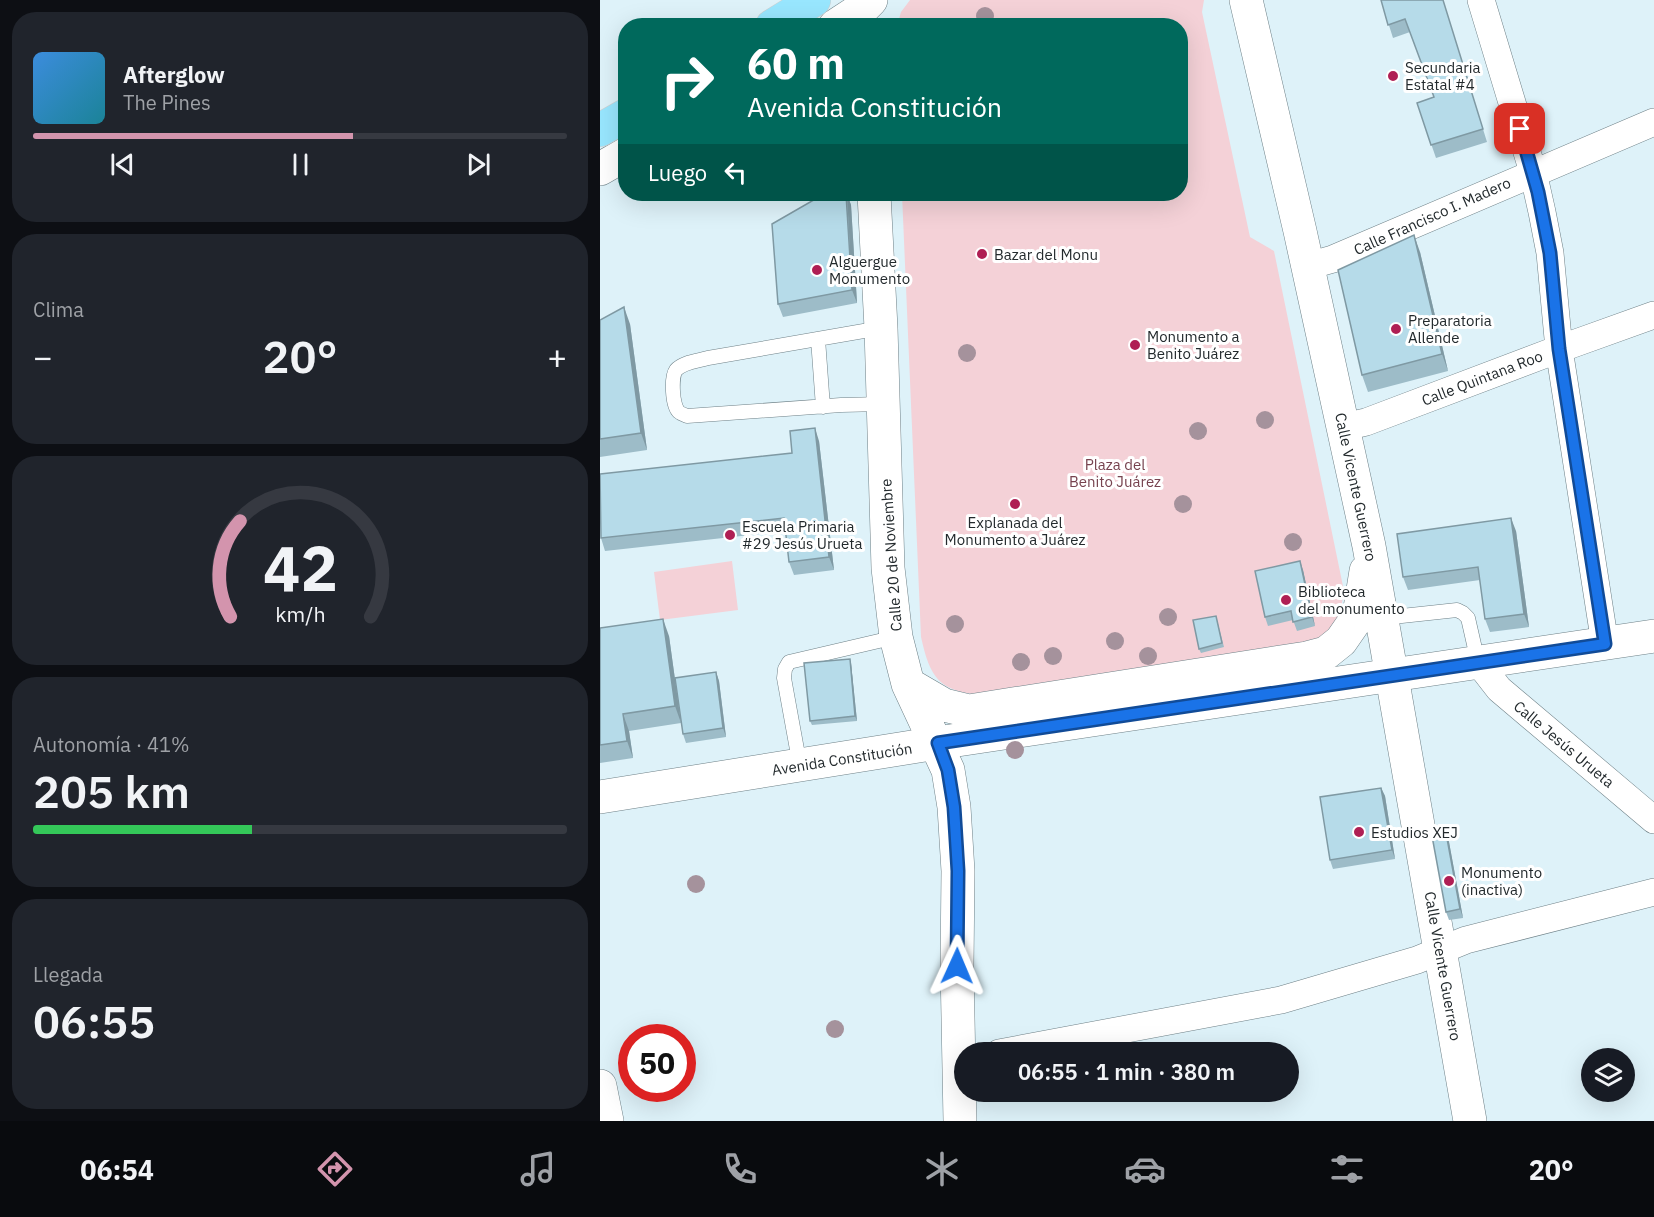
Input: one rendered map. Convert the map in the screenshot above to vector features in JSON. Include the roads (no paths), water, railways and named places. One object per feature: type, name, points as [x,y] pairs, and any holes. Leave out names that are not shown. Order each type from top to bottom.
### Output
[{"type":"main road","points":[[785,18],[814,0]]},
{"type":"main road","name":"Calle Vicente Guerrero","points":[[1246,0],[1308,266],[1369,546],[1470,1121]]},
{"type":"main road","points":[[852,18],[867,11]]},
{"type":"main road","points":[[600,130],[618,119]]},
{"type":"main road","points":[[600,169],[618,159]]},
{"type":"main road","name":"Calle 20 de Noviembre","points":[[874,201],[881,328],[888,568],[896,637],[908,684],[918,708],[938,743],[948,770],[954,807],[958,871],[961,1042]]},
{"type":"main road","points":[[908,684],[944,705],[969,711],[1307,658],[1326,653],[1341,641],[1359,615],[1369,546]]},
{"type":"main road","name":"Avenida Constitución","points":[[600,797],[938,743],[1654,636]]},
{"type":"main road","name":"Calle 20 de Noviembre","points":[[960,1102],[960,1121]]},
{"type":"street","points":[[1481,0],[1533,172],[1550,253],[1559,349],[1605,644]]},
{"type":"street","name":"Calle Francisco I. Madero","points":[[1308,266],[1333,260],[1533,172],[1654,122]]},
{"type":"street","name":"Calle Quintana Roo","points":[[1344,427],[1366,422],[1654,315]]},
{"type":"street","name":"Calle Jesús Urueta","points":[[1478,662],[1499,689],[1654,820]]},
{"type":"street","points":[[1058,1042],[1281,1000],[1417,960],[1466,940],[1654,892]]},
{"type":"lane","points":[[881,328],[708,358],[682,365],[672,379],[675,406],[679,413],[687,416],[882,404]]},
{"type":"lane","points":[[818,339],[823,407]]},
{"type":"lane","points":[[1383,618],[1456,610],[1463,613],[1468,618],[1478,662]]},
{"type":"lane","points":[[800,766],[784,678],[784,669],[789,662],[896,637]]},
{"type":"place","name":"Secundaria Estatal #4","points":[[1393,76]]},
{"type":"place","name":"Bazar del Monu","points":[[982,254]]},
{"type":"place","name":"Alguergue Monumento","points":[[817,270]]},
{"type":"place","name":"Preparatoria Allende","points":[[1396,329]]},
{"type":"place","name":"Monumento a Benito Juárez","points":[[1135,345]]},
{"type":"place","name":"Explanada del Monumento a Juárez","points":[[1015,504]]},
{"type":"place","name":"Escuela Primaria #29 Jesús Urueta","points":[[730,535]]},
{"type":"place","name":"Biblioteca del monumento","points":[[1286,600]]},
{"type":"place","name":"Estudios XEJ","points":[[1359,832]]},
{"type":"place","name":"Monumento (inactiva)","points":[[1449,881]]},
{"type":"park label","name":"Plaza del Benito Juárez","points":[[1115,472]]}]
